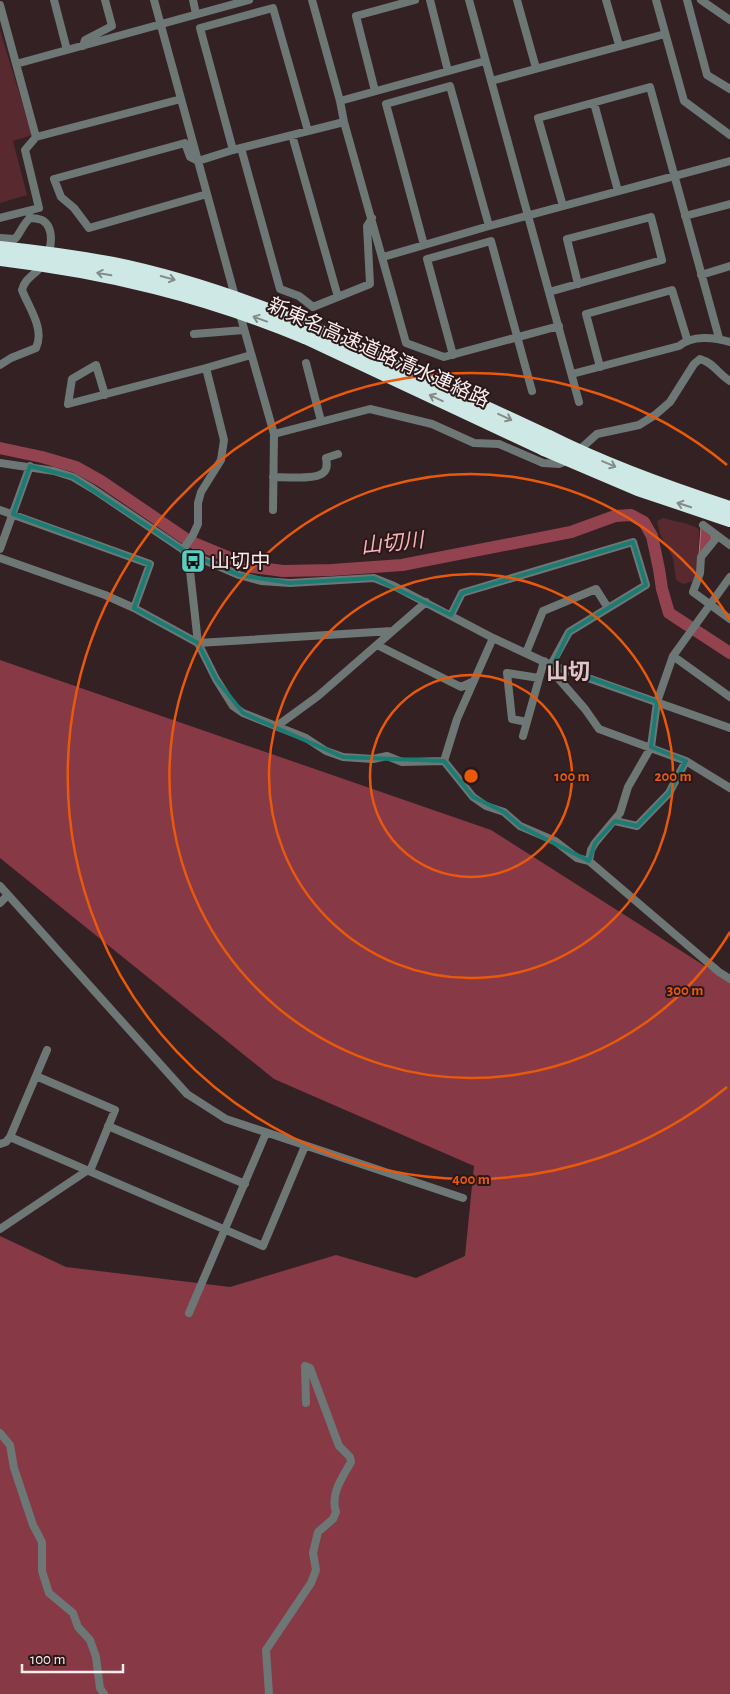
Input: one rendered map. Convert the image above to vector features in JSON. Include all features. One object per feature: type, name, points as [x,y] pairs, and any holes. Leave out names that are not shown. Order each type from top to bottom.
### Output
[{"type":"highway","name":"新東名高速道路清水連絡路","points":[[0,248],[88,260],[166,277],[253,304],[302,323],[546,443],[602,474],[647,492],[730,520]]},
{"type":"highway","name":"新東名高速道路清水連絡路","points":[[0,259],[53,265],[112,276],[163,288],[226,307],[305,337],[546,443],[677,491],[730,508]]},
{"type":"street","points":[[54,0],[67,50]]},
{"type":"street","points":[[83,46],[85,40],[112,26],[105,0]]},
{"type":"street","points":[[154,0],[274,434],[273,510]]},
{"type":"street","points":[[193,0],[196,14]]},
{"type":"street","points":[[16,64],[249,0]]},
{"type":"street","points":[[312,0],[406,343],[444,357],[559,326]]},
{"type":"street","points":[[375,91],[356,16],[415,0]]},
{"type":"street","points":[[430,0],[448,71]]},
{"type":"street","points":[[469,0],[579,402]]},
{"type":"street","points":[[517,0],[536,68]]},
{"type":"street","points":[[606,0],[619,45]]},
{"type":"street","points":[[656,0],[684,101],[730,135]]},
{"type":"street","points":[[687,0],[707,75],[730,89]]},
{"type":"street","points":[[701,0],[730,20]]},
{"type":"street","points":[[0,5],[36,137]]},
{"type":"street","points":[[308,131],[273,8],[200,28],[280,289],[299,296],[313,307],[370,284],[367,226],[372,218]]},
{"type":"street","points":[[491,81],[665,34]]},
{"type":"street","points":[[340,101],[485,61]]},
{"type":"street","points":[[424,245],[386,104],[450,86],[489,226]]},
{"type":"street","points":[[563,206],[538,118],[650,87],[718,338]]},
{"type":"street","points":[[0,238],[15,239],[30,214],[39,208],[25,150],[36,137],[181,99]]},
{"type":"street","points":[[594,102],[618,191]]},
{"type":"street","points":[[207,194],[89,228],[74,208],[61,197],[54,179],[184,143],[190,158],[198,161],[237,149],[344,122]]},
{"type":"street","points":[[292,135],[338,297]]},
{"type":"street","points":[[383,257],[528,215],[730,161]]},
{"type":"street","points":[[685,216],[730,204]]},
{"type":"street","points":[[0,218],[30,214],[42,220],[48,226],[51,234],[51,244],[45,262],[38,272],[26,280],[22,290],[39,330],[38,344],[36,348],[11,358],[0,365]]},
{"type":"street","points":[[549,292],[578,284],[662,260],[651,218],[567,239],[578,284]]},
{"type":"street","points":[[454,355],[427,259],[491,241],[532,391]]},
{"type":"street","points":[[701,275],[730,266]]},
{"type":"street","points":[[600,367],[586,314],[672,290],[687,339]]},
{"type":"street","points":[[194,334],[244,330]]},
{"type":"street","points":[[572,374],[679,346],[687,339],[718,338],[730,342]]},
{"type":"street","points":[[105,395],[96,366],[72,379],[68,404],[105,395],[206,368],[251,355]]},
{"type":"street","points":[[274,434],[370,409],[432,424],[474,443],[499,444],[543,463],[559,464],[568,462],[584,444],[597,434],[640,425],[655,415],[670,402],[694,364],[700,360],[709,362],[730,381]]},
{"type":"street","points":[[306,363],[321,421]]},
{"type":"street","points":[[206,368],[224,440],[220,460],[201,492],[198,503],[198,524],[186,549],[198,643],[216,679],[233,706],[243,713],[306,738],[326,751],[343,757],[374,759],[387,756],[402,762],[444,761]]},
{"type":"street","points":[[274,476],[315,477],[323,473],[327,466],[326,458],[338,454]]},
{"type":"street","points":[[0,463],[54,470],[73,478],[92,488],[186,549],[220,568],[239,575],[261,581],[290,583],[374,578],[426,602],[493,638],[548,663],[730,728]]},
{"type":"street","points":[[0,549],[30,466]]},
{"type":"street","points":[[0,510],[150,564],[134,608]]},
{"type":"street","points":[[703,525],[730,545]]},
{"type":"street","points":[[718,536],[701,557],[700,573],[693,592],[730,619]]},
{"type":"street","points":[[451,615],[462,593],[633,542],[646,584],[569,632],[539,678],[523,736]]},
{"type":"street","points":[[0,558],[105,595],[134,608],[198,643],[392,631]]},
{"type":"street","points":[[589,861],[591,850],[595,843],[620,813],[628,788],[650,747],[657,702],[673,656],[729,579]]},
{"type":"street","points":[[526,653],[543,611],[596,589],[608,608]]},
{"type":"street","points":[[277,726],[318,696],[426,602]]},
{"type":"street","points":[[444,761],[457,719],[493,638]]},
{"type":"street","points":[[376,645],[461,687],[472,682]]},
{"type":"street","points":[[673,656],[730,697]]},
{"type":"street","points":[[548,663],[599,729],[686,761],[730,788]]},
{"type":"street","points":[[527,722],[512,718],[506,673],[539,678]]},
{"type":"street","points":[[444,761],[472,797],[486,806],[504,812],[520,826],[555,841],[577,858],[589,861],[719,972],[730,979]]},
{"type":"street","points":[[615,821],[637,826],[669,793],[686,761]]},
{"type":"street","points":[[0,886],[187,1094],[226,1119],[462,1198]]},
{"type":"street","points":[[0,903],[8,895]]},
{"type":"street","points":[[0,1144],[6,1142],[10,1137],[47,1050]]},
{"type":"street","points":[[0,1229],[89,1170],[115,1110],[36,1076]]},
{"type":"street","points":[[108,1126],[244,1184]]},
{"type":"street","points":[[189,1313],[266,1133]]},
{"type":"street","points":[[10,1137],[263,1246],[305,1146]]},
{"type":"street","points":[[269,1694],[266,1650],[310,1584],[316,1570],[313,1553],[318,1532],[333,1519],[336,1512],[333,1504],[335,1491],[351,1462],[350,1457],[339,1446],[310,1368],[305,1366],[306,1402]]},
{"type":"street","points":[[0,1433],[10,1445],[14,1468],[33,1525],[42,1542],[42,1571],[49,1593],[67,1606],[73,1613],[78,1627],[90,1640],[96,1657],[100,1688],[104,1694]]},
{"type":"highlighted area","points":[[30,466],[73,477],[188,553],[239,575],[290,583],[374,578],[451,615],[462,593],[633,542],[646,585],[569,632],[553,665],[657,702],[651,747],[686,761],[669,793],[637,826],[615,821],[595,843],[589,861],[520,826],[504,812],[473,797],[444,761],[343,757],[243,713],[216,679],[198,643],[134,608],[150,564],[13,514]]},
{"type":"shaded area","points":[[0,30],[32,135],[13,141],[27,195],[0,203]]},
{"type":"shaded area","points":[[663,518],[686,523],[699,529],[698,569],[693,581],[683,584],[676,580],[673,558],[660,534],[657,521]]},
{"type":"shaded area","points":[[701,527],[711,535],[712,539],[699,555]]},
{"type":"shaded area","points":[[0,660],[491,830],[730,982],[730,1694],[0,1694],[0,1236],[66,1267],[230,1287],[336,1255],[416,1278],[465,1256],[474,1166],[274,1079],[0,858]]},
{"type":"waterway","name":"山切川","points":[[0,448],[76,467],[101,481],[189,541],[252,567],[283,571],[402,565],[571,532],[615,516],[631,515],[644,522],[652,536],[662,589],[669,613],[730,653]]},
{"type":"place","name":"山切中","points":[[193,561]]},
{"type":"district","name":"山切","points":[[568,671]]}]
